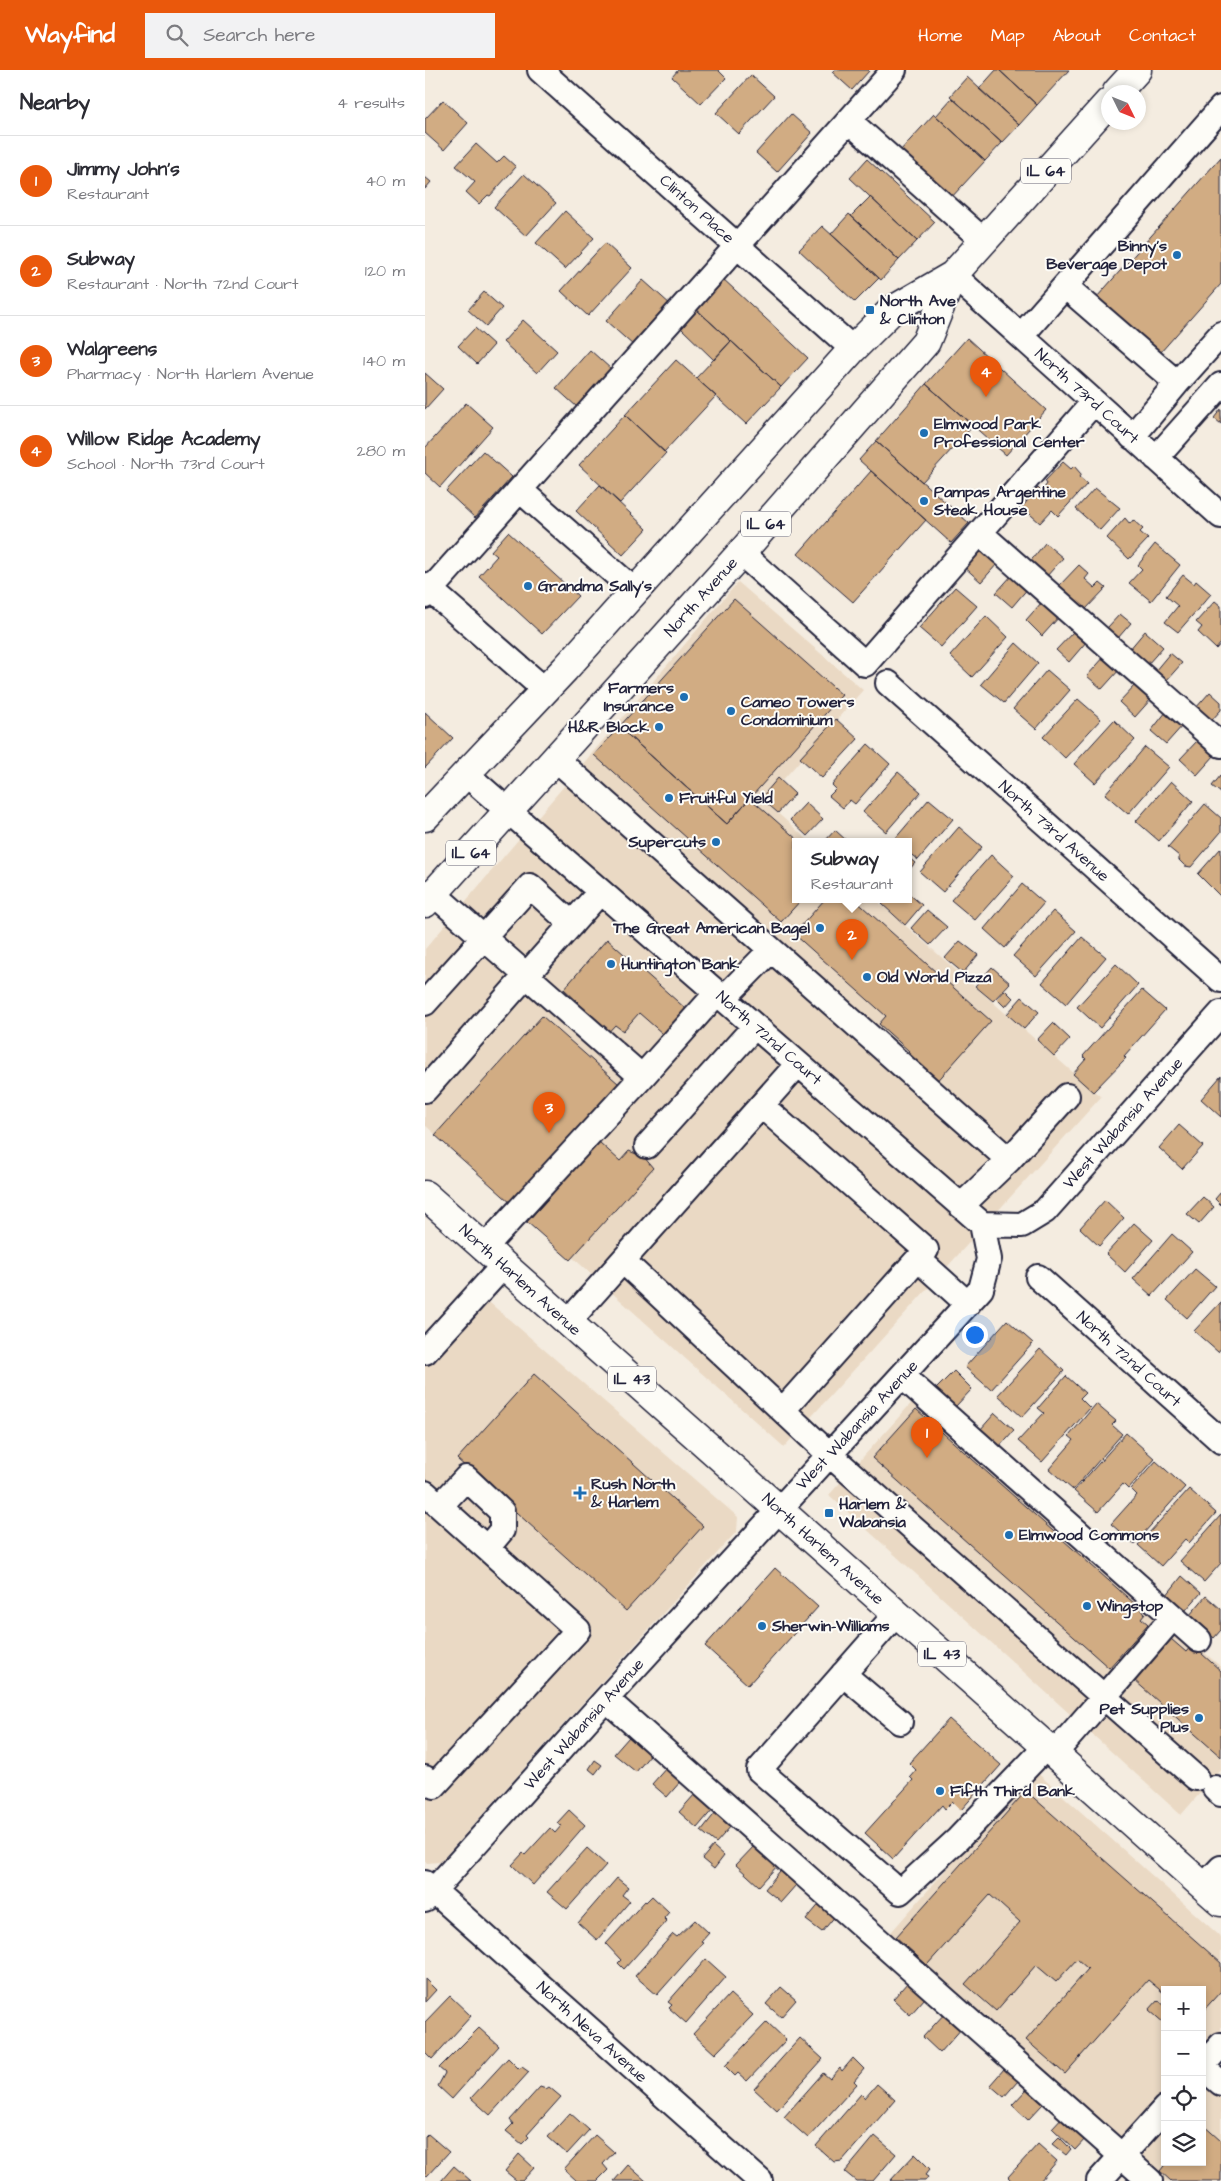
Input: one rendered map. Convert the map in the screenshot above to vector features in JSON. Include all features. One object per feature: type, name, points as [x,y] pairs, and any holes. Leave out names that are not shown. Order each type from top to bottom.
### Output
[{"type":"main road","points":[[1123,85],[1137,70]]},
{"type":"main road","name":"North Avenue","points":[[425,817],[545,690],[853,349],[891,311],[953,275],[1101,111]]},
{"type":"main road","name":"North Avenue","points":[[429,899],[741,553],[926,342],[953,275]]},
{"type":"main road","name":"North Harlem Avenue","points":[[425,1195],[1050,1750],[1215,1886]]},
{"type":"street","name":"Clinton Place","points":[[540,70],[853,349]]},
{"type":"street","points":[[545,690],[427,590],[520,490],[894,70]]},
{"type":"street","points":[[1021,336],[1221,108]]},
{"type":"street","points":[[849,120],[984,241]]},
{"type":"street","name":"North 73rd Court","points":[[953,275],[1221,516]]},
{"type":"street","points":[[1065,286],[1177,383]]},
{"type":"street","points":[[1132,436],[1221,334]]},
{"type":"street","points":[[1156,458],[1221,384]]},
{"type":"street","points":[[741,553],[865,664],[1094,402]]},
{"type":"street","points":[[520,490],[635,591]]},
{"type":"street","points":[[979,533],[1221,745]]},
{"type":"street","name":"North 73rd Avenue","points":[[888,683],[1221,980]]},
{"type":"street","points":[[556,759],[1009,1160]]},
{"type":"street","name":"North 72nd Court","points":[[465,774],[982,1224]]},
{"type":"street","points":[[425,1003],[530,886],[572,924]]},
{"type":"street","points":[[425,1090],[600,892]]},
{"type":"street","points":[[429,899],[483,939],[642,1077]]},
{"type":"street","points":[[425,1352],[494,1257],[642,1077],[720,996],[771,950]]},
{"type":"street","name":"West Wabansia Avenue","points":[[428,1891],[981,1289],[989,1259],[982,1224],[1022,1225],[1045,1210],[1221,1013]]},
{"type":"street","points":[[647,1146],[755,1026]]},
{"type":"street","points":[[568,1322],[798,1064]]},
{"type":"street","points":[[961,1206],[1009,1160],[1067,1096]]},
{"type":"street","points":[[761,1106],[926,1250],[783,1410]]},
{"type":"street","points":[[918,1259],[968,1304]]},
{"type":"street","points":[[623,1261],[829,1454],[1210,1787]]},
{"type":"street","name":"North 72nd Court","points":[[1038,1278],[1221,1441]]},
{"type":"street","points":[[902,1376],[1199,1640]]},
{"type":"street","points":[[425,1778],[434,1786],[578,1630],[432,1499],[466,1478],[502,1512],[502,1530],[487,1548]]},
{"type":"street","points":[[896,1614],[759,1770],[900,1892],[958,1839],[1105,1697],[1173,1617]]},
{"type":"street","points":[[843,1674],[900,1722]]},
{"type":"street","points":[[606,1699],[1150,2181]]},
{"type":"street","name":"North Neva Avenue","points":[[428,1891],[760,2181]]},
{"type":"street","points":[[1206,2062],[1221,2045]]},
{"type":"street","points":[[1206,2070],[1221,2083]]},
{"type":"street","points":[[1099,2181],[1161,2112]]},
{"type":"shaded area","points":[[738,582],[863,690],[764,801],[806,838],[792,838],[792,903],[880,903],[1101,1097],[784,1447],[425,1125],[425,949]]},
{"type":"shaded area","points":[[468,1284],[738,1517],[737,1531],[440,1862],[427,1863],[425,1861],[425,1331]]},
{"type":"shaded area","name":"Elmwood Commons","points":[[915,1399],[1221,1667],[1221,1769],[1181,1815],[829,1495]]},
{"type":"shaded area","points":[[1034,1770],[1221,1937],[1221,2181],[1162,2181],[885,1939]]},
{"type":"building","points":[[678,70],[718,70],[726,78],[701,104],[672,77]]},
{"type":"building","points":[[834,70],[869,71],[852,90],[832,72]]},
{"type":"building","points":[[996,70],[999,70],[1037,105],[1019,125],[979,89]]},
{"type":"building","points":[[999,70],[1069,70],[1037,105]]},
{"type":"building","points":[[751,75],[774,96],[739,134],[716,113]]},
{"type":"building","points":[[967,77],[1019,125],[1002,143],[950,96]]},
{"type":"building","points":[[952,98],[1002,143],[985,161],[936,116]]},
{"type":"building","points":[[443,100],[468,123],[444,150],[425,133],[425,119]]},
{"type":"building","points":[[791,114],[812,133],[777,172],[756,153]]},
{"type":"building","points":[[934,114],[985,161],[950,199],[899,152]]},
{"type":"building","points":[[476,144],[497,163],[504,156],[516,167],[490,196],[488,195],[479,204],[466,192],[475,182],[456,166]]},
{"type":"building","name":"Binny's Beverage Depot","points":[[1221,157],[1221,284],[1160,353],[1097,297]]},
{"type":"building","points":[[867,159],[935,222],[917,241],[850,178]]},
{"type":"building","points":[[524,174],[556,203],[526,236],[494,207]]},
{"type":"building","points":[[425,177],[431,182],[425,189]]},
{"type":"building","points":[[870,197],[917,241],[899,260],[851,216]]},
{"type":"building","points":[[565,211],[594,238],[565,269],[536,243]]},
{"type":"building","points":[[849,214],[899,260],[881,280],[831,234]]},
{"type":"building","points":[[822,226],[879,278],[855,302],[799,250]]},
{"type":"building","points":[[605,243],[632,268],[588,316],[561,291]]},
{"type":"building","points":[[721,277],[808,358],[781,387],[694,307]]},
{"type":"building","points":[[643,280],[671,305],[634,346],[606,321]]},
{"type":"building","points":[[484,292],[502,308],[486,326],[468,310]]},
{"type":"building","points":[[697,310],[731,341],[714,360],[681,328]]},
{"type":"building","points":[[523,320],[557,351],[537,373],[503,342]]},
{"type":"building","points":[[475,328],[494,345],[477,364],[458,346]]},
{"type":"building","points":[[967,338],[1046,410],[1006,455],[926,384]]},
{"type":"building","points":[[731,341],[781,387],[746,424],[696,378]]},
{"type":"building","points":[[590,350],[611,369],[577,407],[556,388]]},
{"type":"building","points":[[676,360],[716,396],[664,452],[625,415]]},
{"type":"building","points":[[425,373],[443,389],[425,409]]},
{"type":"building","name":"Elmwood Park Professional Center","points":[[926,384],[973,426],[922,482],[876,441]]},
{"type":"building","points":[[466,403],[493,427],[440,487],[425,473],[425,448]]},
{"type":"building","points":[[1221,409],[1221,424],[1214,418]]},
{"type":"building","points":[[625,415],[666,453],[620,503],[579,465]]},
{"type":"building","name":"Pampas Argentine Steak House","points":[[876,441],[969,523],[951,543],[859,460]]},
{"type":"building","points":[[483,451],[512,477],[475,518],[446,491]]},
{"type":"building","points":[[1063,462],[1071,469],[1074,466],[1081,474],[1079,477],[1087,484],[1058,516],[1052,510],[1040,523],[1022,507],[1038,488],[1045,495],[1048,491],[1044,488],[1047,484],[1045,481]]},
{"type":"building","points":[[871,471],[926,520],[853,602],[798,554]]},
{"type":"building","points":[[600,485],[647,529],[623,555],[576,511]]},
{"type":"building","points":[[1095,488],[1120,508],[1100,530],[1076,509]]},
{"type":"building","points":[[1125,518],[1130,524],[1133,520],[1143,529],[1140,532],[1148,539],[1129,559],[1107,538]]},
{"type":"building","name":"Grandma Sally's","points":[[508,532],[578,596],[542,634],[479,576],[497,556],[491,551]]},
{"type":"building","points":[[1045,543],[1063,558],[1046,577],[1029,563]]},
{"type":"building","points":[[1155,544],[1180,565],[1151,601],[1129,583],[1142,569],[1138,565]]},
{"type":"building","points":[[979,546],[998,563],[981,582],[962,565]]},
{"type":"building","points":[[1079,565],[1089,574],[1085,579],[1095,588],[1100,583],[1106,588],[1084,611],[1058,587]]},
{"type":"building","points":[[1013,574],[1029,587],[1012,607],[996,593]]},
{"type":"building","points":[[1183,575],[1194,584],[1196,581],[1211,594],[1178,632],[1165,622],[1178,606],[1166,596]]},
{"type":"building","points":[[955,587],[977,606],[941,647],[919,628]]},
{"type":"building","name":"Cameo Towers Condominium","points":[[734,599],[842,695],[727,824],[619,727]]},
{"type":"building","points":[[1215,601],[1221,606],[1221,643],[1216,649],[1198,632],[1202,627],[1196,622]]},
{"type":"building","points":[[1042,602],[1060,616],[1042,636],[1026,620]]},
{"type":"building","points":[[1120,614],[1131,623],[1118,638],[1107,628]]},
{"type":"building","points":[[986,616],[1008,637],[972,677],[950,656]]},
{"type":"building","points":[[1075,630],[1087,641],[1069,662],[1056,650]]},
{"type":"building","points":[[1145,631],[1163,647],[1147,665],[1129,650]]},
{"type":"building","points":[[1016,643],[1038,663],[1004,703],[981,684]]},
{"type":"building","points":[[1170,653],[1182,663],[1166,681],[1155,671]]},
{"type":"building","points":[[1105,656],[1120,669],[1102,689],[1087,676]]},
{"type":"building","points":[[1047,670],[1070,690],[1036,729],[1013,709]]},
{"type":"building","points":[[1136,684],[1152,698],[1135,717],[1119,702]]},
{"type":"building","points":[[1210,692],[1221,702],[1221,710],[1210,722],[1195,709]]},
{"type":"building","points":[[1078,699],[1101,719],[1065,758],[1043,737]]},
{"type":"building","points":[[425,712],[453,738],[425,768]]},
{"type":"building","points":[[1166,712],[1183,725],[1166,744],[1151,731]]},
{"type":"building","points":[[836,719],[858,739],[822,778],[800,758]]},
{"type":"building","points":[[1114,720],[1135,740],[1095,783],[1074,764]]},
{"type":"building","points":[[619,727],[727,824],[750,798],[796,838],[792,838],[792,903],[798,903],[781,922],[594,755]]},
{"type":"building","points":[[1198,740],[1215,755],[1197,775],[1180,759]]},
{"type":"building","points":[[868,744],[890,764],[855,804],[850,800],[843,808],[829,796],[836,789],[832,785]]},
{"type":"building","points":[[1145,747],[1169,767],[1128,814],[1105,794]]},
{"type":"building","points":[[898,772],[921,792],[886,832],[863,812]]},
{"type":"building","points":[[1221,775],[1221,793],[1212,786]]},
{"type":"building","points":[[778,778],[795,794],[778,813],[761,798]]},
{"type":"building","points":[[1171,781],[1193,801],[1159,841],[1136,821]]},
{"type":"building","points":[[929,799],[953,819],[918,860],[912,855],[912,838],[896,838]]},
{"type":"building","points":[[806,803],[823,819],[807,836],[790,820]]},
{"type":"building","points":[[1205,804],[1221,818],[1221,832],[1191,867],[1185,866],[1179,860],[1179,856],[1168,847]]},
{"type":"building","points":[[959,827],[982,847],[943,892],[920,872]]},
{"type":"building","points":[[835,830],[844,838],[828,838]]},
{"type":"building","points":[[1221,848],[1221,895],[1220,896],[1198,874]]},
{"type":"building","points":[[991,855],[1014,876],[975,920],[951,900]]},
{"type":"building","points":[[1022,884],[1044,903],[1005,948],[984,929]]},
{"type":"building","points":[[912,896],[922,905],[905,925],[882,904],[912,903]]},
{"type":"building","points":[[821,903],[858,903],[991,1021],[934,1085],[903,1057],[909,1051],[879,1024],[886,1016],[794,934]]},
{"type":"building","points":[[927,910],[947,927],[930,945],[911,928]]},
{"type":"building","points":[[1053,911],[1076,931],[1036,976],[1013,956]]},
{"type":"building","points":[[1082,937],[1106,957],[1066,1004],[1042,983]]},
{"type":"building","name":"Huntington Bank","points":[[607,939],[686,1009],[663,1034],[639,1013],[623,1031],[615,1025],[604,1037],[572,1010],[579,1003],[564,989]]},
{"type":"building","points":[[960,941],[978,955],[963,973],[945,958]]},
{"type":"building","points":[[1116,964],[1138,985],[1100,1028],[1077,1007]]},
{"type":"building","points":[[992,967],[1010,983],[993,1001],[975,986]]},
{"type":"building","points":[[1005,990],[1013,998],[1005,1007],[997,999]]},
{"type":"building","points":[[1142,990],[1165,1010],[1124,1056],[1126,1058],[1093,1092],[1073,1074],[1086,1059],[1083,1056]]},
{"type":"building","points":[[1022,997],[1039,1012],[1024,1029],[1007,1014]]},
{"type":"building","points":[[542,1016],[619,1084],[512,1204],[435,1135]]},
{"type":"building","points":[[1053,1023],[1070,1039],[1054,1056],[1037,1040]]},
{"type":"building","points":[[1221,1076],[1221,1117],[1201,1099]]},
{"type":"building","points":[[1179,1125],[1203,1146],[1182,1169],[1159,1148]]},
{"type":"building","points":[[599,1142],[620,1161],[629,1151],[644,1157],[653,1168],[570,1260],[527,1222]]},
{"type":"building","points":[[1221,1192],[1221,1205],[1215,1199]]},
{"type":"building","points":[[1203,1197],[1214,1207],[1199,1224],[1187,1214]]},
{"type":"building","points":[[1105,1200],[1124,1218],[1099,1246],[1080,1228]]},
{"type":"building","points":[[1134,1223],[1153,1240],[1125,1272],[1106,1254]]},
{"type":"building","points":[[1172,1234],[1192,1252],[1152,1296],[1133,1279]]},
{"type":"building","points":[[1195,1269],[1215,1286],[1187,1318],[1167,1300]]},
{"type":"building","points":[[1221,1302],[1221,1348],[1218,1352],[1194,1331]]},
{"type":"building","points":[[1007,1320],[1033,1343],[991,1390],[965,1367]]},
{"type":"building","points":[[1040,1349],[1064,1371],[1022,1417],[998,1395]]},
{"type":"building","points":[[954,1371],[972,1389],[955,1407],[936,1389]]},
{"type":"building","name":"Rush North & Harlem","points":[[534,1374],[703,1526],[626,1611],[457,1459]]},
{"type":"building","points":[[1066,1376],[1085,1393],[1080,1398],[1090,1408],[1042,1462],[1018,1441],[1044,1413],[1038,1408]]},
{"type":"building","points":[[1096,1404],[1116,1421],[1112,1425],[1122,1434],[1073,1490],[1049,1469],[1074,1440],[1069,1436]]},
{"type":"building","name":"Elmwood Commons","points":[[916,1409],[1145,1613],[1141,1618],[1148,1624],[1109,1668],[872,1458]]},
{"type":"building","points":[[995,1413],[1014,1430],[999,1447],[980,1430]]},
{"type":"building","points":[[1126,1433],[1155,1459],[1128,1489],[1123,1484],[1098,1512],[1074,1491]]},
{"type":"building","points":[[1156,1461],[1185,1487],[1134,1544],[1111,1524],[1137,1495],[1131,1489]]},
{"type":"building","points":[[1189,1489],[1216,1513],[1189,1543],[1185,1539],[1161,1566],[1138,1545]]},
{"type":"building","points":[[1221,1515],[1221,1563],[1204,1582],[1180,1561]]},
{"type":"building","name":"Sherwin-Williams","points":[[775,1568],[818,1607],[748,1685],[705,1646]]},
{"type":"building","points":[[1182,1576],[1201,1593],[1185,1611],[1166,1596]]},
{"type":"building","points":[[1206,1596],[1221,1609],[1221,1630],[1214,1638],[1189,1616]]},
{"type":"building","name":"Pet Supplies Plus","points":[[1171,1639],[1186,1652],[1192,1645],[1221,1671],[1221,1757],[1134,1680]]},
{"type":"building","name":"Fifth Third Bank","points":[[949,1719],[1001,1765],[961,1810],[952,1802],[945,1809],[942,1805],[893,1859],[865,1833],[913,1780],[910,1777],[916,1770],[909,1763]]},
{"type":"building","points":[[629,1737],[650,1755],[636,1772],[614,1754]]},
{"type":"building","points":[[595,1760],[602,1765],[595,1774],[589,1769]]},
{"type":"building","points":[[667,1767],[681,1781],[667,1797],[652,1784]]},
{"type":"building","points":[[1026,1791],[1221,1963],[1221,1991],[1206,2008],[1206,1986],[1161,1986],[1161,1991],[1148,1980],[1065,2074],[1026,2040],[1088,1969],[1077,1959],[1056,1982],[1036,1965],[996,2011],[965,1984],[1020,1922],[990,1895],[927,1965],[896,1937]]},
{"type":"building","points":[[695,1794],[713,1809],[697,1828],[679,1812]]},
{"type":"building","points":[[569,1810],[585,1825],[533,1885],[512,1865],[523,1853],[525,1855],[550,1828],[555,1833],[561,1826],[557,1823]]},
{"type":"building","points":[[716,1812],[732,1825],[716,1843],[701,1831]]},
{"type":"building","points":[[755,1845],[778,1865],[759,1886],[736,1865]]},
{"type":"building","points":[[713,1846],[724,1856],[714,1869],[702,1859]]},
{"type":"building","points":[[587,1848],[606,1865],[567,1909],[547,1892]]},
{"type":"building","points":[[780,1871],[796,1885],[781,1902],[765,1889]]},
{"type":"building","points":[[617,1878],[628,1887],[622,1895],[630,1901],[597,1940],[578,1923]]},
{"type":"building","points":[[652,1896],[669,1912],[664,1918],[667,1921],[624,1969],[618,1963],[621,1960],[606,1944],[645,1901]]},
{"type":"building","points":[[821,1902],[836,1915],[822,1932],[806,1920]]},
{"type":"building","points":[[695,1920],[709,1933],[701,1942],[703,1943],[657,1995],[635,1976],[673,1934],[677,1937]]},
{"type":"building","points":[[706,1959],[726,1977],[686,2023],[669,2008],[672,2005],[668,2002]]},
{"type":"building","points":[[425,1979],[436,1990],[425,2002]]},
{"type":"building","points":[[908,1982],[925,1998],[910,2015],[893,1999]]},
{"type":"building","points":[[781,1987],[796,2000],[781,2017],[766,2004]]},
{"type":"building","points":[[730,1994],[753,2015],[715,2054],[693,2034]]},
{"type":"building","points":[[450,1996],[471,2016],[432,2059],[425,2052],[425,2022]]},
{"type":"building","points":[[1158,2000],[1161,2003],[1161,2020],[1149,2010]]},
{"type":"building","points":[[946,2012],[963,2027],[940,2053],[923,2037]]},
{"type":"building","points":[[767,2022],[786,2040],[747,2081],[738,2073],[735,2076],[725,2066]]},
{"type":"building","points":[[479,2028],[499,2046],[452,2099],[438,2086],[445,2073],[439,2068]]},
{"type":"building","points":[[800,2038],[823,2059],[777,2110],[754,2089]]},
{"type":"building","points":[[508,2058],[519,2069],[522,2067],[529,2072],[490,2115],[471,2098]]},
{"type":"building","points":[[853,2058],[864,2069],[854,2081],[857,2084],[808,2138],[784,2117],[823,2073],[830,2079],[840,2068],[842,2071]]},
{"type":"building","points":[[1004,2069],[1018,2081],[1004,2097],[990,2085]]},
{"type":"building","points":[[877,2084],[895,2100],[842,2161],[834,2162],[816,2146],[861,2094],[865,2098]]},
{"type":"building","points":[[540,2087],[546,2089],[549,2087],[561,2097],[527,2135],[529,2137],[522,2144],[506,2131],[513,2124],[510,2120]]},
{"type":"building","points":[[1027,2089],[1043,2104],[1028,2120],[1012,2105]]},
{"type":"building","points":[[570,2113],[589,2130],[567,2154],[548,2137]]},
{"type":"building","points":[[1064,2115],[1087,2137],[1075,2150],[1052,2128]]},
{"type":"building","points":[[1206,2128],[1221,2141],[1221,2181],[1171,2181],[1160,2171],[1164,2166],[1206,2166]]},
{"type":"building","points":[[428,2134],[449,2152],[427,2176],[425,2174],[425,2137]]},
{"type":"building","points":[[595,2135],[614,2152],[603,2164],[608,2170],[597,2181],[577,2181],[564,2169]]},
{"type":"building","points":[[875,2136],[896,2154],[873,2181],[856,2181],[845,2172]]},
{"type":"building","points":[[1059,2137],[1071,2149],[1066,2155],[1052,2144]]},
{"type":"building","points":[[1038,2144],[1057,2161],[1040,2181],[1012,2181],[1008,2177]]},
{"type":"building","points":[[519,2154],[534,2168],[522,2181],[517,2181],[505,2171]]},
{"type":"building","points":[[915,2154],[930,2169],[925,2175],[928,2177],[925,2181],[890,2181]]},
{"type":"building","points":[[628,2165],[646,2181],[614,2181]]},
{"type":"building","points":[[454,2166],[471,2181],[441,2181]]},
{"type":"place","name":"Binny's Beverage Depot","points":[[1177,255]]},
{"type":"place","name":"North Ave & Clinton","points":[[870,310]]},
{"type":"place","name":"Willow Ridge Academy","points":[[986,397]]},
{"type":"place","name":"Elmwood Park Professional Center","points":[[924,433]]},
{"type":"place","name":"Pampas Argentine Steak House","points":[[924,501]]},
{"type":"place","name":"Grandma Sally's","points":[[528,586]]},
{"type":"place","name":"Farmers Insurance","points":[[684,697]]},
{"type":"place","name":"Cameo Towers Condominium","points":[[731,711]]},
{"type":"place","name":"H&R Block","points":[[659,727]]},
{"type":"place","name":"Fruitful Yield","points":[[669,798]]},
{"type":"place","name":"Supercuts","points":[[716,842]]},
{"type":"place","name":"The Great American Bagel","points":[[820,928]]},
{"type":"place","name":"Subway","points":[[852,960]]},
{"type":"place","name":"Huntington Bank","points":[[611,964]]},
{"type":"place","name":"Old World Pizza","points":[[867,977]]},
{"type":"place","name":"Walgreens","points":[[549,1133]]},
{"type":"place","name":"Jimmy John's","points":[[927,1458]]},
{"type":"place","name":"Rush North & Harlem","points":[[580,1493]]},
{"type":"place","name":"Harlem & Wabansia","points":[[829,1513]]},
{"type":"place","name":"Elmwood Commons","points":[[1009,1535]]},
{"type":"place","name":"Wingstop","points":[[1087,1606]]},
{"type":"place","name":"Sherwin-Williams","points":[[762,1626]]},
{"type":"place","name":"Pet Supplies Plus","points":[[1199,1718]]},
{"type":"place","name":"Fifth Third Bank","points":[[940,1791]]}]
